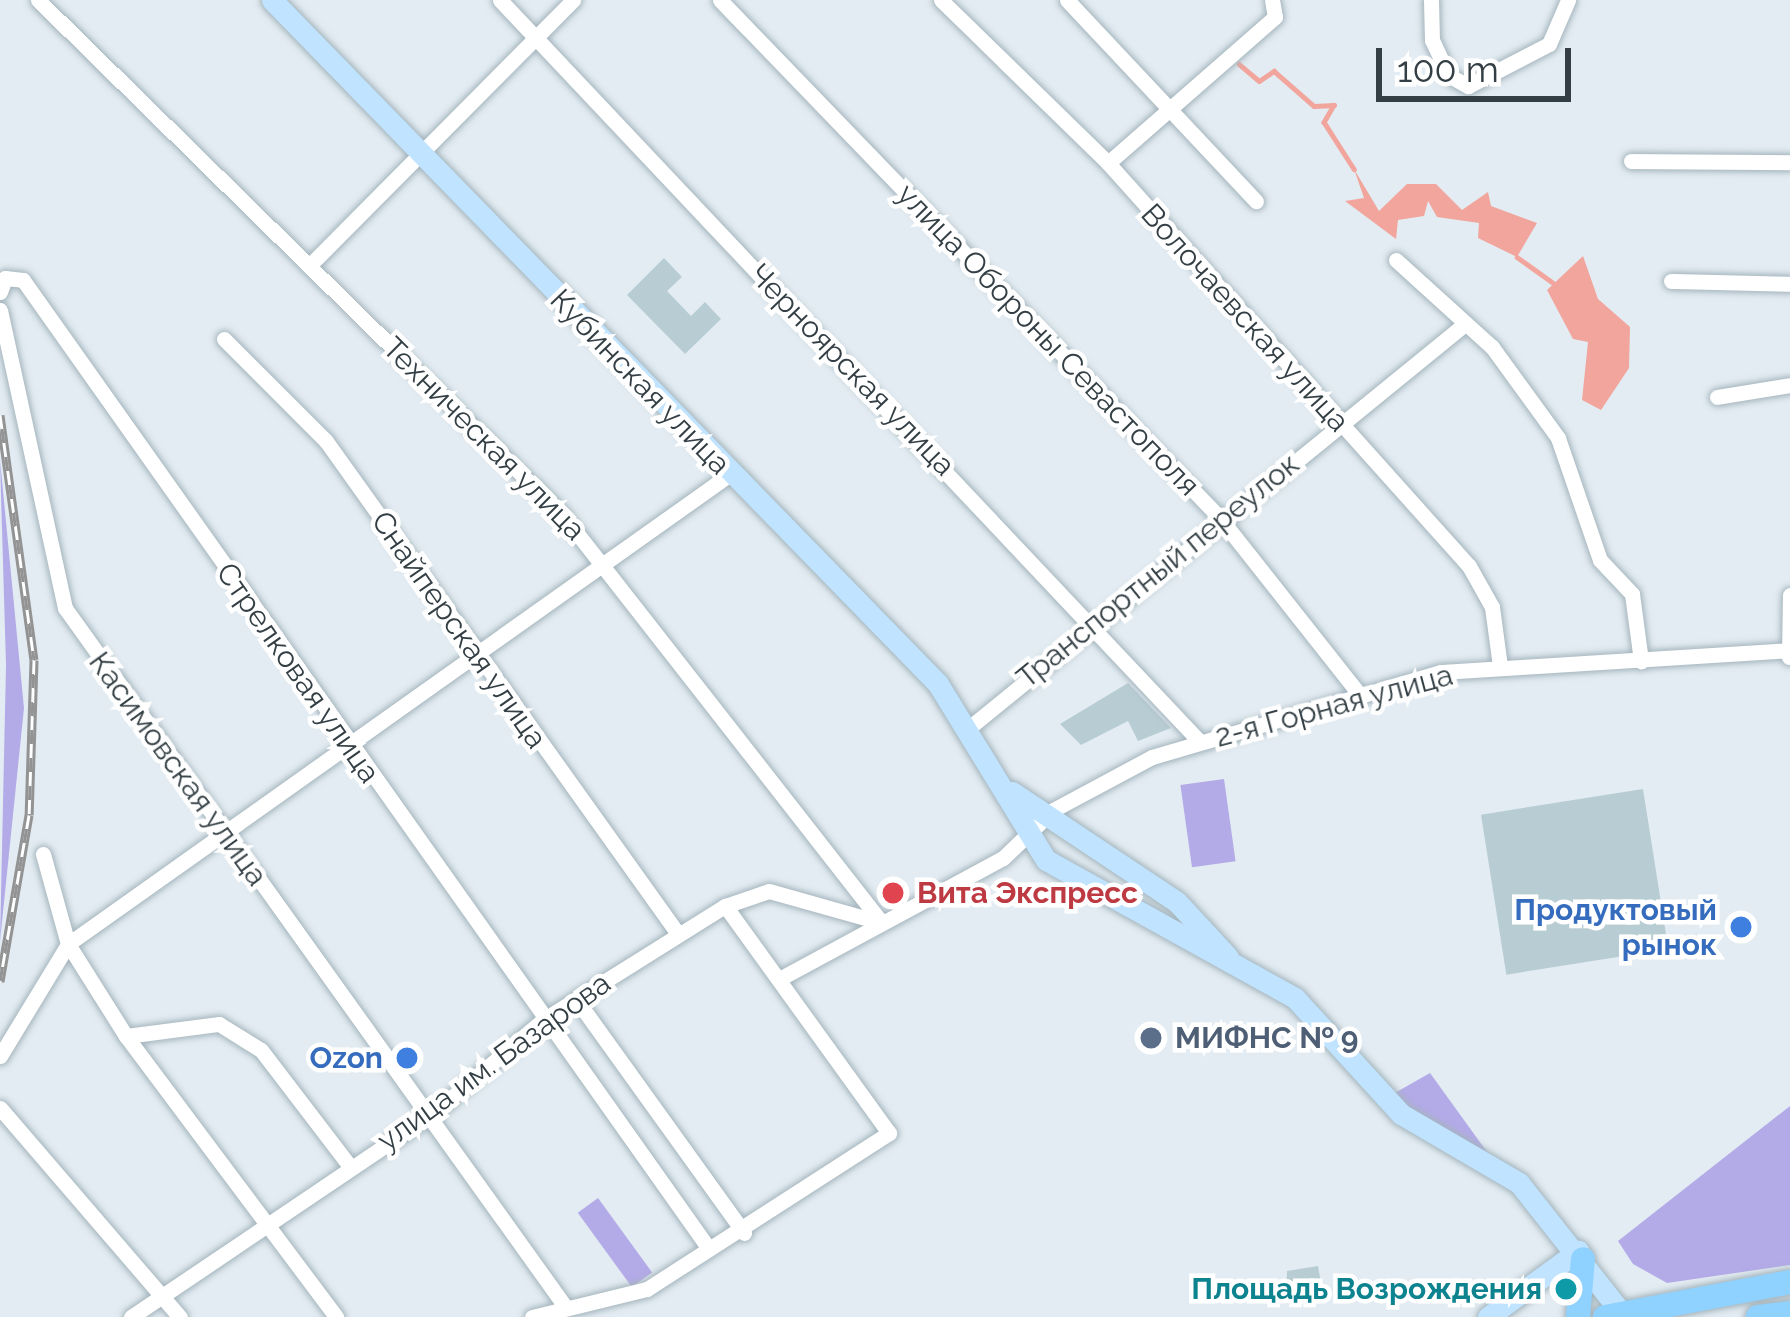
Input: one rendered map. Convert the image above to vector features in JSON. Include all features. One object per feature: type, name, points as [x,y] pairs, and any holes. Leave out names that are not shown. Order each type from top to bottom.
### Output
[{"type":"main road","points":[[1578,1317],[1581,1255]]},
{"type":"main road","points":[[1617,1315],[1790,1282]]},
{"type":"main road","points":[[1758,1317],[1790,1313]]},
{"type":"street","name":"Техническая улица","points":[[38,0],[602,558],[882,922]]},
{"type":"street","name":"Кубинская улица","points":[[272,0],[970,727],[994,775],[1075,884],[1232,961],[1295,998],[1414,1125],[1519,1183],[1581,1255],[1617,1315]]},
{"type":"street","name":"Черноярская улица","points":[[500,0],[1095,619],[1200,742]]},
{"type":"street","points":[[309,266],[424,157],[573,0]]},
{"type":"street","name":"улица Обороны Севастополя","points":[[719,0],[1220,518],[1360,694]]},
{"type":"street","name":"Волочаевская улица","points":[[940,0],[1108,163],[1477,578],[1500,666]]},
{"type":"street","points":[[1067,0],[1256,201]]},
{"type":"street","points":[[1431,0],[1432,40],[1448,75],[1468,86],[1549,44],[1568,0]]},
{"type":"street","points":[[1108,163],[1274,8]]},
{"type":"street","points":[[1631,161],[1790,162]]},
{"type":"street","points":[[1396,260],[1460,328],[1492,347],[1558,439],[1600,560],[1632,594],[1641,661]]},
{"type":"street","name":"Стрелковая улица","points":[[0,292],[4,278],[23,280],[709,1249]]},
{"type":"street","points":[[1671,281],[1790,284]]},
{"type":"street","name":"Касимовская улица","points":[[0,310],[21,380],[65,608],[564,1305]]},
{"type":"street","name":"Транспортный переулок","points":[[970,727],[1095,619],[1460,328]]},
{"type":"street","name":"Снайперская улица","points":[[224,339],[326,441],[678,934]]},
{"type":"street","points":[[1717,397],[1790,385]]},
{"type":"street","points":[[0,1056],[68,944],[227,840],[473,651],[730,474]]},
{"type":"street","points":[[1789,654],[1790,595]]},
{"type":"street","name":"2-я Горная улица","points":[[781,978],[1038,831],[1095,785],[1200,742],[1360,694],[1500,666],[1789,654]]},
{"type":"street","name":"Кубинская улица","points":[[1038,831],[1177,902],[1232,961]]},
{"type":"street","points":[[43,854],[68,944],[126,1036],[336,1317]]},
{"type":"street","name":"улица им. Базарова","points":[[131,1317],[349,1165],[431,1114],[543,1020],[725,906],[769,891],[882,922]]},
{"type":"street","points":[[532,1317],[564,1305],[647,1289],[709,1249],[744,1233],[889,1133],[725,906]]},
{"type":"street","points":[[576,999],[744,1233]]},
{"type":"street","points":[[126,1036],[219,1024],[261,1050],[349,1165]]},
{"type":"street","points":[[0,1108],[180,1317]]},
{"type":"street","points":[[1487,1317],[1581,1255]]},
{"type":"shaded area","points":[[1354,169],[1379,211],[1407,184],[1436,184],[1462,210],[1488,192],[1491,206],[1537,223],[1517,257],[1478,238],[1479,223],[1437,217],[1428,201],[1424,216],[1398,220],[1396,239],[1345,201],[1364,198]]},
{"type":"shaded area","points":[[1583,256],[1598,299],[1630,327],[1629,368],[1601,410],[1582,400],[1588,342],[1573,339],[1547,290]]},
{"type":"shaded area","points":[[0,460],[24,708],[0,941],[6,665]]},
{"type":"shaded area","points":[[1224,779],[1236,861],[1192,867],[1180,785]]},
{"type":"shaded area","points":[[1430,1073],[1500,1170],[1386,1098]]},
{"type":"shaded area","points":[[1790,1106],[1790,1265],[1667,1283],[1633,1264],[1618,1241]]},
{"type":"shaded area","points":[[598,1198],[652,1272],[632,1287],[578,1213]]},
{"type":"building","points":[[664,258],[682,277],[667,291],[691,316],[705,302],[721,319],[685,354],[627,295]]},
{"type":"building","points":[[1128,683],[1171,728],[1138,741],[1128,721],[1081,745],[1060,724]]},
{"type":"building","points":[[1643,789],[1668,949],[1506,975],[1481,815]]},
{"type":"building","points":[[1318,1266],[1321,1283],[1286,1297],[1287,1271]]},
{"type":"waterway","points":[[1239,64],[1259,81],[1274,71],[1314,106],[1334,105],[1324,122],[1354,169]]},
{"type":"waterway","points":[[1517,257],[1552,282]]},
{"type":"railway","points":[[0,415],[34,660],[29,815],[0,981]]},
{"type":"place","name":"Вита Экспресс","points":[[893,893]]},
{"type":"place","name":"Продуктовый рынок","points":[[1741,927]]},
{"type":"place","name":"МИФНС № 9","points":[[1151,1038]]},
{"type":"place","name":"Ozon","points":[[407,1058]]},
{"type":"place","name":"Площадь Возрождения","points":[[1566,1289]]}]
